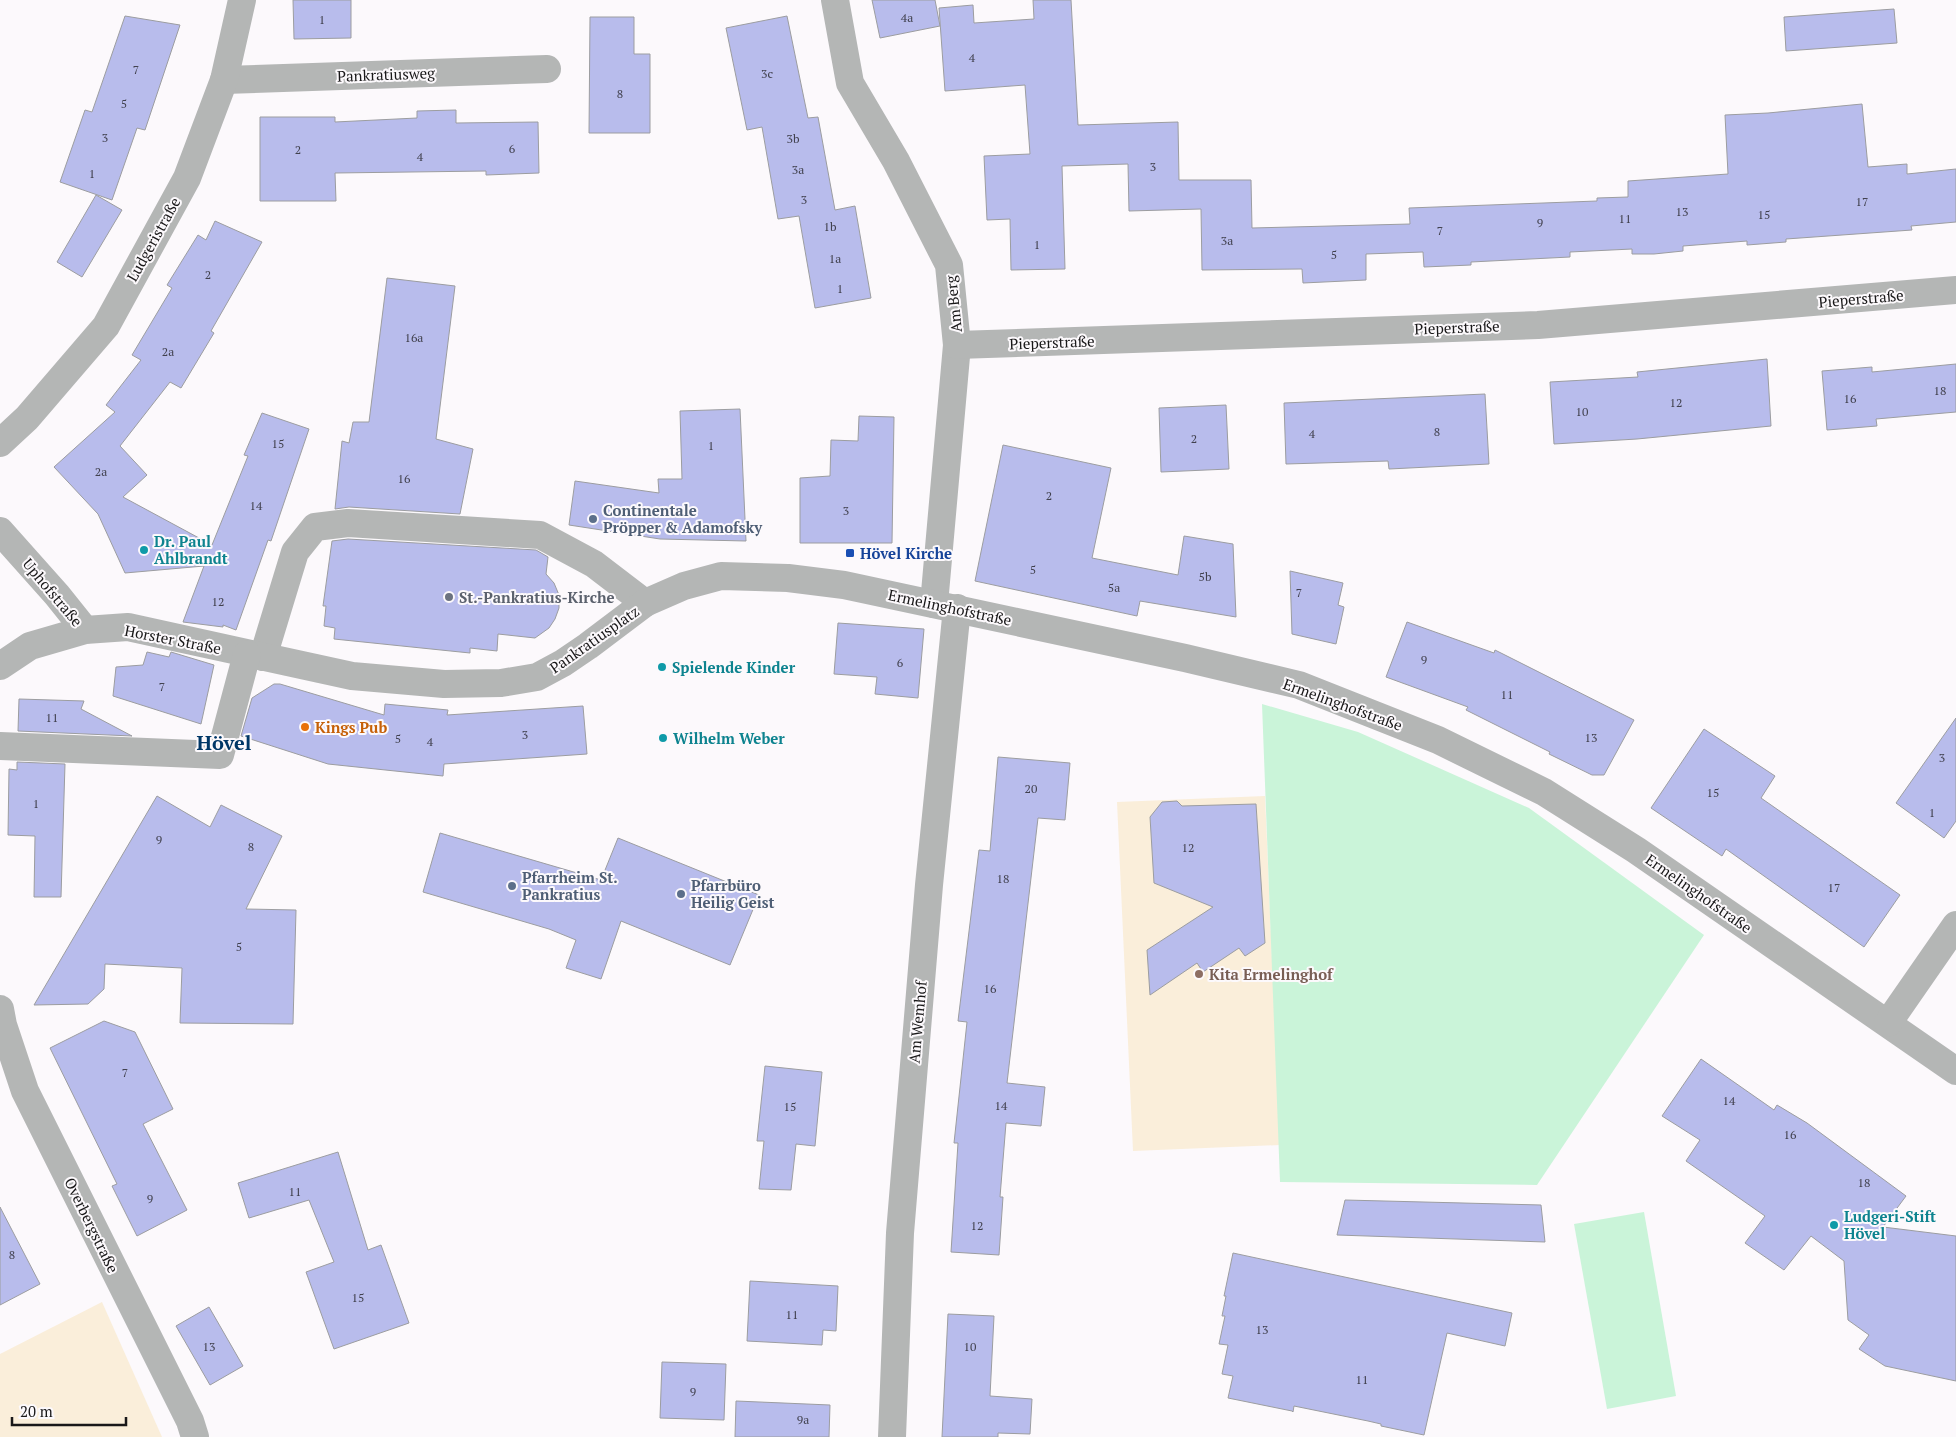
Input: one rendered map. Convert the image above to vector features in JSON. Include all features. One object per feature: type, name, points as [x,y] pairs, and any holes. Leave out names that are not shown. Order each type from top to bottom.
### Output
[{"type":"street","name":"Ludgeristraße","points":[[0,443],[27,418],[106,326],[187,178],[224,80],[242,0]]},
{"type":"street","name":"Am Berg","points":[[836,0],[850,83],[896,161],[949,265],[957,345],[945,606]]},
{"type":"street","name":"Pankratiusweg","points":[[224,80],[547,69]]},
{"type":"street","name":"Pieperstraße","points":[[957,345],[1538,325],[1956,290]]},
{"type":"street","name":"Pankratiusplatz","points":[[348,522],[540,535],[594,564],[645,603],[563,663],[537,678],[501,683],[444,684],[352,676],[255,656],[295,552],[315,527],[348,522]]},
{"type":"street","name":"Uphofstraße","points":[[0,531],[57,595],[85,630]]},
{"type":"street","name":"Ermelinghofstraße","points":[[645,603],[684,586],[721,576],[788,578],[835,584],[945,606],[1185,658],[1299,685],[1438,740],[1544,792],[1628,845],[1956,1071]]},
{"type":"street","name":"Am Wemhof","points":[[892,1437],[900,1233],[929,885],[945,606]]},
{"type":"street","name":"Horster Straße","points":[[0,666],[30,646],[85,630],[128,627],[255,656]]},
{"type":"street","points":[[0,746],[220,755],[255,656]]},
{"type":"street","points":[[1888,1023],[1956,925]]},
{"type":"street","name":"Overbergstraße","points":[[0,1009],[3,1025],[25,1091],[190,1421],[195,1437]]},
{"type":"shaded area","name":"Kita Ermelinghof","points":[[1265,796],[1280,1145],[1133,1151],[1117,802]]},
{"type":"shaded area","points":[[102,1302],[162,1437],[0,1437],[0,1354]]},
{"type":"green space","points":[[1262,704],[1358,732],[1529,808],[1704,935],[1537,1185],[1280,1182]]},
{"type":"green space","points":[[1644,1212],[1676,1396],[1607,1409],[1574,1224]]},
{"type":"building","points":[[293,0],[351,0],[351,38],[294,39]]},
{"type":"building","points":[[872,0],[935,0],[940,26],[880,38]]},
{"type":"building","points":[[1033,0],[1071,0],[1078,125],[1178,122],[1179,180],[1251,180],[1252,228],[1410,224],[1409,208],[1597,201],[1597,198],[1628,197],[1628,181],[1728,174],[1725,115],[1862,104],[1868,167],[1907,164],[1907,174],[1956,169],[1956,222],[1911,226],[1912,230],[1786,239],[1786,242],[1747,245],[1747,241],[1683,246],[1683,251],[1654,254],[1632,254],[1632,249],[1570,252],[1570,257],[1471,262],[1471,265],[1424,267],[1423,252],[1366,254],[1366,280],[1303,283],[1302,269],[1202,270],[1201,209],[1129,211],[1128,164],[1062,166],[1065,269],[1011,270],[1010,219],[987,220],[984,156],[1030,154],[1025,85],[945,91],[939,8],[973,5],[974,23],[1034,19]]},
{"type":"building","points":[[1894,9],[1897,43],[1786,51],[1784,17]]},
{"type":"building","points":[[125,16],[180,25],[145,130],[137,128],[112,200],[60,182],[85,110],[92,112]]},
{"type":"building","points":[[787,16],[808,118],[818,117],[835,210],[855,206],[871,298],[815,308],[799,216],[778,219],[762,127],[747,130],[726,28]]},
{"type":"building","points":[[590,17],[634,17],[634,54],[650,54],[650,133],[589,133]]},
{"type":"building","points":[[456,110],[456,123],[538,122],[539,173],[486,175],[486,171],[335,173],[336,201],[260,201],[260,117],[335,117],[335,122],[417,118],[417,111]]},
{"type":"building","points":[[96,195],[122,210],[82,277],[57,262]]},
{"type":"building","points":[[215,221],[262,242],[211,331],[214,333],[181,388],[170,382],[120,446],[147,475],[123,497],[212,545],[248,456],[244,455],[262,413],[309,429],[271,541],[268,540],[236,630],[223,625],[223,627],[183,622],[204,566],[125,573],[98,514],[54,467],[115,412],[106,405],[141,360],[132,355],[172,288],[167,285],[198,235],[206,240]]},
{"type":"building","points":[[387,278],[455,286],[436,439],[473,449],[460,514],[349,507],[335,509],[342,441],[349,443],[353,422],[369,422]]},
{"type":"building","points":[[1767,359],[1771,426],[1637,439],[1554,444],[1550,382],[1638,377],[1637,372]]},
{"type":"building","points":[[1956,364],[1956,412],[1876,419],[1877,426],[1827,430],[1822,371],[1872,367],[1872,372]]},
{"type":"building","points":[[1485,394],[1489,464],[1389,469],[1388,461],[1286,464],[1284,403]]},
{"type":"building","points":[[1226,405],[1229,469],[1161,472],[1159,408]]},
{"type":"building","points":[[740,409],[746,541],[660,539],[569,525],[575,481],[659,493],[658,479],[682,479],[680,411]]},
{"type":"building","points":[[859,416],[894,417],[892,543],[800,543],[800,478],[830,476],[831,440],[858,441]]},
{"type":"building","points":[[1003,445],[1111,468],[1092,558],[1178,575],[1184,536],[1233,544],[1236,617],[1140,601],[1137,616],[975,581]]},
{"type":"building","name":"St.-Pankratius-Kirche","points":[[348,539],[536,550],[548,557],[546,574],[554,583],[559,595],[559,608],[549,628],[535,638],[498,634],[497,651],[470,648],[470,653],[334,639],[335,628],[324,626],[326,606],[323,606],[332,541]]},
{"type":"building","points":[[1290,571],[1343,583],[1338,605],[1344,607],[1336,644],[1292,634]]},
{"type":"building","points":[[1407,622],[1494,653],[1495,650],[1634,720],[1604,775],[1592,775],[1549,754],[1550,752],[1466,710],[1468,707],[1386,677]]},
{"type":"building","points":[[838,623],[924,629],[918,698],[875,694],[877,677],[834,674]]},
{"type":"building","points":[[147,652],[169,657],[171,652],[214,665],[201,724],[113,696],[116,667],[143,665]]},
{"type":"building","points":[[274,684],[280,684],[384,715],[385,704],[448,710],[447,715],[583,706],[587,754],[444,764],[443,776],[328,764],[241,736],[252,698]]},
{"type":"building","points":[[19,699],[84,701],[81,709],[132,736],[18,731]]},
{"type":"building","points":[[1956,718],[1956,821],[1944,838],[1896,803]]},
{"type":"building","points":[[1704,729],[1775,776],[1761,798],[1900,895],[1864,947],[1726,849],[1722,856],[1651,808]]},
{"type":"building","points":[[998,757],[1070,763],[1065,820],[1038,818],[1007,1083],[1045,1087],[1041,1126],[1006,1123],[1000,1197],[1003,1197],[999,1255],[951,1252],[958,1143],[954,1143],[967,1022],[958,1021],[979,850],[990,851]]},
{"type":"building","points":[[17,762],[65,764],[61,897],[34,897],[35,836],[8,835],[9,769],[17,770]]},
{"type":"building","points":[[157,796],[210,827],[221,805],[282,836],[246,909],[296,910],[293,1024],[180,1023],[182,968],[105,964],[104,989],[88,1004],[34,1005]]},
{"type":"building","points":[[1177,801],[1182,806],[1256,804],[1265,943],[1245,956],[1239,948],[1203,972],[1197,963],[1150,995],[1147,950],[1213,907],[1154,883],[1150,817],[1162,802]]},
{"type":"building","points":[[440,833],[601,880],[618,838],[759,895],[730,965],[621,921],[601,979],[566,968],[576,940],[549,929],[423,892]]},
{"type":"building","points":[[104,1021],[135,1032],[173,1109],[143,1124],[187,1210],[137,1236],[112,1186],[117,1184],[50,1048]]},
{"type":"building","name":"Ludgeri-Stift Hövel","points":[[1701,1059],[1774,1110],[1777,1105],[1807,1123],[1906,1196],[1883,1227],[1956,1236],[1956,1381],[1885,1366],[1859,1349],[1869,1335],[1848,1320],[1844,1261],[1811,1236],[1784,1270],[1745,1243],[1765,1216],[1686,1161],[1700,1140],[1662,1116]]},
{"type":"building","points":[[765,1066],[822,1072],[815,1146],[796,1144],[791,1190],[759,1189],[764,1141],[757,1141]]},
{"type":"building","points":[[338,1152],[368,1250],[381,1245],[409,1323],[334,1349],[306,1272],[334,1262],[309,1200],[249,1218],[238,1183]]},
{"type":"building","points":[[1345,1200],[1541,1205],[1545,1242],[1337,1235]]},
{"type":"building","points":[[0,1207],[40,1284],[0,1305]]},
{"type":"building","points":[[1233,1253],[1512,1313],[1505,1346],[1447,1333],[1424,1435],[1294,1406],[1293,1412],[1228,1398],[1233,1376],[1222,1374],[1228,1345],[1219,1344],[1225,1316],[1222,1316],[1226,1296],[1224,1296]]},
{"type":"building","points":[[750,1281],[838,1286],[836,1331],[823,1330],[822,1345],[747,1341]]},
{"type":"building","points":[[209,1307],[243,1366],[210,1385],[176,1326]]},
{"type":"building","points":[[948,1314],[994,1316],[990,1396],[1032,1399],[1030,1434],[998,1433],[998,1437],[942,1437]]},
{"type":"building","points":[[662,1362],[726,1364],[724,1420],[660,1418]]},
{"type":"building","points":[[736,1401],[830,1405],[829,1437],[735,1437]]},
{"type":"place","name":"Continentale Pröpper & Adamofsky","points":[[593,519]]},
{"type":"place","name":"Dr. Paul Ahlbrandt","points":[[144,550]]},
{"type":"place","name":"Hövel Kirche","points":[[850,553]]},
{"type":"place","name":"St.-Pankratius-Kirche","points":[[449,597]]},
{"type":"place","name":"Spielende Kinder","points":[[662,667]]},
{"type":"place","name":"Kings Pub","points":[[305,727]]},
{"type":"place","name":"Wilhelm Weber","points":[[663,738]]},
{"type":"place","name":"Pfarrheim St. Pankratius","points":[[512,886]]},
{"type":"place","name":"Pfarrbüro Heilig Geist","points":[[681,894]]},
{"type":"place","name":"Kita Ermelinghof","points":[[1199,974]]},
{"type":"place","name":"Ludgeri-Stift Hövel","points":[[1834,1225]]},
{"type":"district","name":"Hövel","points":[[224,742]]}]
